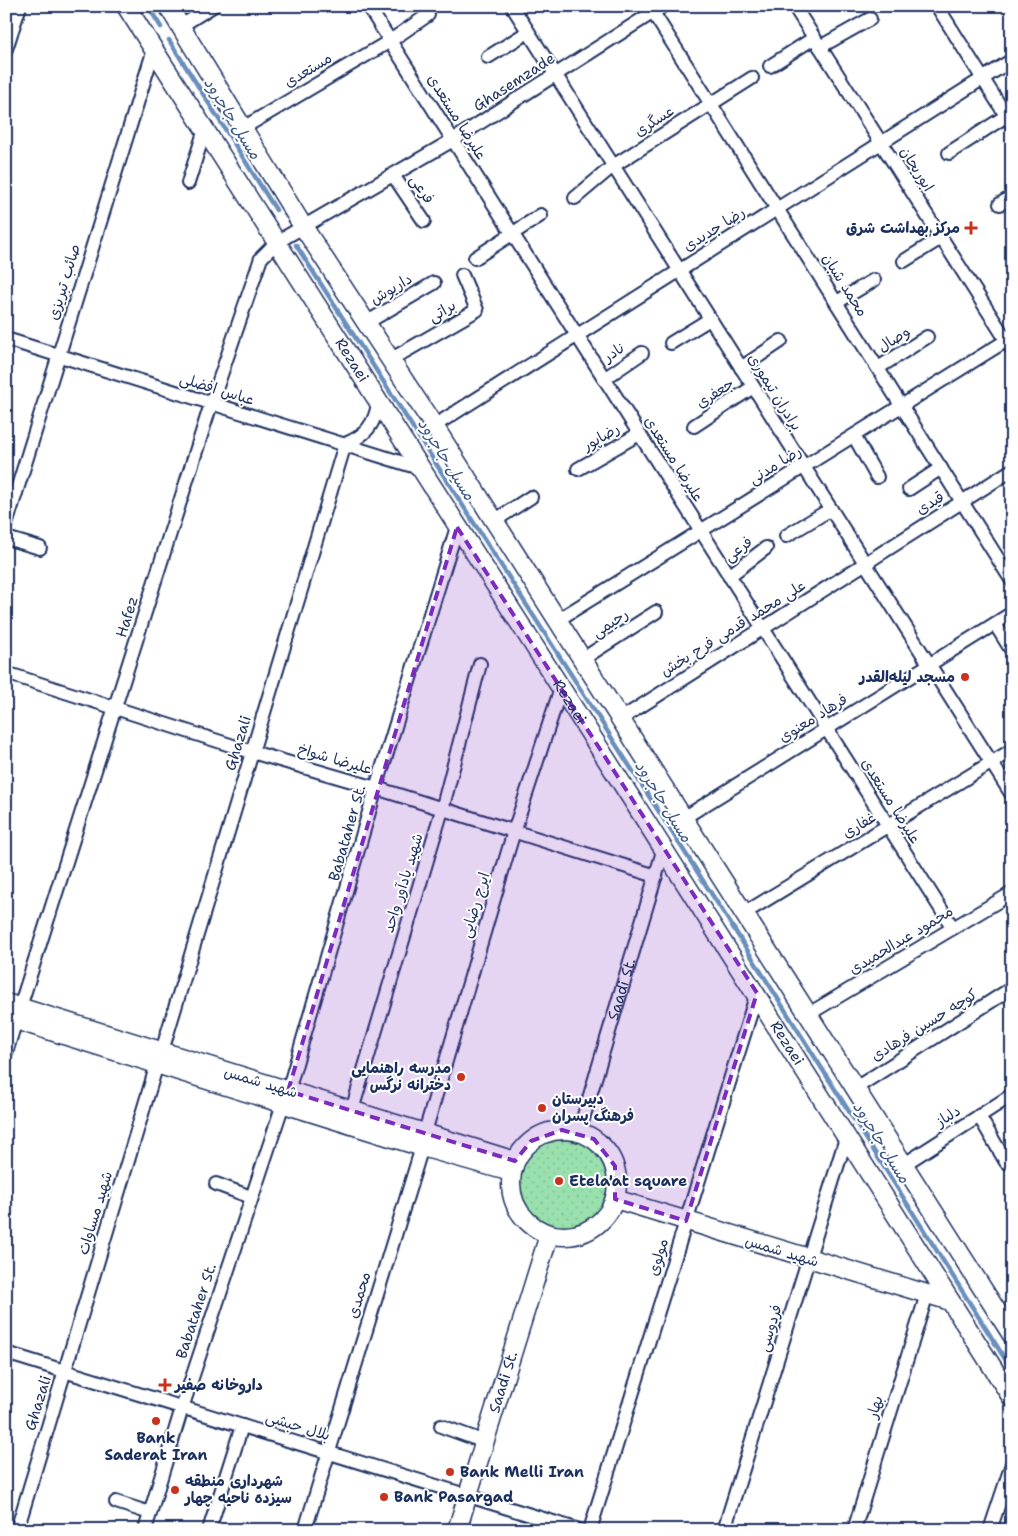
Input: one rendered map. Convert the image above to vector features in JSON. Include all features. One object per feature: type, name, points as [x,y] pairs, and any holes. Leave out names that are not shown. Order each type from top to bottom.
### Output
[{"type":"main road","name":"Rezaei","points":[[126,6],[419,468],[757,993],[1012,1398]]},
{"type":"main road","name":"Rezaei","points":[[168,6],[304,228],[434,426],[854,1089],[1005,1316],[1012,1335]]},
{"type":"main road","name":"شهید شمس","points":[[12,1012],[513,1167]]},
{"type":"main road","name":"شهید شمس","points":[[285,1097],[352,1110],[423,1139]]},
{"type":"main road","points":[[562,1130],[579,1132],[594,1139],[607,1150],[615,1166],[618,1182],[615,1199],[608,1214],[596,1226],[582,1234],[565,1237],[548,1235],[534,1228],[522,1216],[514,1201],[513,1167],[532,1141],[546,1133],[562,1130]]},
{"type":"main road","name":"شهید شمس","points":[[615,1199],[808,1259],[950,1300]]},
{"type":"main road","name":"Saadi St.","points":[[457,1530],[548,1235]]},
{"type":"street","points":[[181,26],[213,6]]},
{"type":"street","name":"علیرضا مستعدی","points":[[368,6],[953,928]]},
{"type":"street","name":"برادران تیموری","points":[[512,6],[1012,795]]},
{"type":"street","name":"ابوریحان","points":[[794,6],[941,238],[1010,342]]},
{"type":"street","points":[[936,6],[1009,120],[949,153]]},
{"type":"street","points":[[6,49],[16,7]]},
{"type":"street","name":"Ghasemzade","points":[[277,242],[453,140],[655,8]]},
{"type":"street","name":"محمد شبان","points":[[655,8],[712,104],[1012,581]]},
{"type":"street","name":"مستعدی","points":[[243,128],[390,41],[428,15]]},
{"type":"street","points":[[770,66],[817,42],[870,19]]},
{"type":"street","points":[[488,57],[528,32]]},
{"type":"street","name":"صائب تبریزی","points":[[6,525],[154,49]]},
{"type":"street","name":"رضا جدیدی","points":[[434,426],[1012,60]]},
{"type":"street","name":"عسگری","points":[[575,198],[613,166],[752,78]]},
{"type":"street","points":[[188,183],[205,129]]},
{"type":"street","name":"فرعی","points":[[393,175],[424,221]]},
{"type":"street","points":[[1000,204],[1012,197]]},
{"type":"street","points":[[475,258],[541,215]]},
{"type":"street","points":[[904,261],[941,238]]},
{"type":"street","name":"Hafez","points":[[6,1053],[12,1012],[116,708],[211,404],[261,258],[277,242]]},
{"type":"street","name":"براتی","points":[[390,360],[478,310],[462,275]]},
{"type":"street","points":[[837,302],[874,280]]},
{"type":"street","name":"داریوش","points":[[366,323],[434,283]]},
{"type":"street","points":[[671,343],[710,319]]},
{"type":"street","name":"وصال","points":[[878,368],[927,336]]},
{"type":"street","name":"عباس افضلی","points":[[6,339],[419,468]]},
{"type":"street","points":[[741,368],[781,341]]},
{"type":"street","name":"رضا مدنی","points":[[556,621],[902,406],[1010,342]]},
{"type":"street","name":"نادر","points":[[604,379],[642,353]]},
{"type":"street","name":"جعفری","points":[[694,426],[753,387]]},
{"type":"street","points":[[345,444],[358,439],[369,430],[376,417],[378,403]]},
{"type":"street","name":"رضاپور","points":[[578,469],[639,434]]},
{"type":"street","points":[[854,436],[877,476]]},
{"type":"street","name":"Ghazali","points":[[160,1058],[345,444]]},
{"type":"street","points":[[909,489],[941,468]]},
{"type":"street","name":"قیدی","points":[[865,564],[1012,470]]},
{"type":"street","points":[[494,521],[531,497]]},
{"type":"street","points":[[786,536],[830,509]]},
{"type":"street","name":"Babataher St.","points":[[145,1530],[182,1408],[285,1097],[376,788],[457,527]]},
{"type":"street","points":[[6,538],[40,548]]},
{"type":"street","name":"فرعی","points":[[729,576],[766,548]]},
{"type":"street","name":"علی محمد قدمی فرح بخش","points":[[619,720],[865,564]]},
{"type":"street","name":"رحیمی","points":[[581,660],[656,612]]},
{"type":"street","name":"فرهاد معنوی","points":[[682,819],[1012,613]]},
{"type":"street","points":[[995,624],[1012,651]]},
{"type":"street","name":"شهید یادآور واحد","points":[[352,1110],[442,810],[480,664]]},
{"type":"street","name":"علیرضا شواخ","points":[[6,673],[252,752],[376,788],[656,876]]},
{"type":"street","name":"ایرج رضایی","points":[[423,1139],[514,831],[561,688]]},
{"type":"street","name":"غفاری","points":[[743,914],[992,764],[1012,750]]},
{"type":"street","name":"Saadi St.","points":[[579,1132],[664,848]]},
{"type":"street","name":"محمود عبدالحمیدی","points":[[807,1015],[1012,893]]},
{"type":"street","name":"کوچه حسین فرهادی","points":[[854,1089],[1012,988]]},
{"type":"street","name":"مولوی","points":[[590,1530],[757,993]]},
{"type":"street","name":"شهید مساوات","points":[[65,1371],[160,1058]]},
{"type":"street","name":"دلباز","points":[[903,1165],[1012,1095]]},
{"type":"street","points":[[978,1116],[1006,1162]]},
{"type":"street","name":"فردوسی","points":[[724,1530],[846,1135]]},
{"type":"street","name":"محمدی","points":[[305,1530],[423,1139]]},
{"type":"street","points":[[216,1184],[251,1197]]},
{"type":"street","name":"بهار","points":[[854,1530],[927,1294]]},
{"type":"street","name":"بلال حبشی","points":[[6,1354],[579,1530]]},
{"type":"street","name":"Ghazali","points":[[17,1530],[65,1371]]},
{"type":"street","points":[[209,1530],[242,1426]]},
{"type":"street","points":[[441,1426],[485,1442]]},
{"type":"street","points":[[990,1530],[1012,1464]]},
{"type":"street","points":[[116,1502],[150,1513]]},
{"type":"highlighted area","points":[[457,527],[757,993],[686,1221],[615,1199],[615,1166],[594,1139],[562,1130],[531,1141],[515,1161],[288,1091]]},
{"type":"green space","points":[[563,1140],[580,1144],[594,1153],[603,1167],[607,1184],[603,1201],[594,1215],[580,1224],[563,1228],[546,1224],[532,1215],[523,1201],[519,1184],[523,1167],[532,1153],[546,1144]]},
{"type":"waterway","name":"مسیل جاجرود","points":[[148,6],[161,27]]},
{"type":"waterway","name":"مسیل جاجرود","points":[[169,40],[276,210]]},
{"type":"waterway","name":"مسیل جاجرود","points":[[296,245],[734,929],[1012,1370]]},
{"type":"place","name":"مرکز بهداشت شرق","points":[[971,228]]},
{"type":"place","name":"مسجد لیله‌القدر","points":[[965,677]]},
{"type":"place","name":"مدرسه راهنمایی دخترانه نرگس","points":[[461,1077]]},
{"type":"place","name":"دبیرستان فرهنگ پسران","points":[[542,1108]]},
{"type":"place","name":"Etela'at square","points":[[559,1181]]},
{"type":"place","name":"داروخانه صفیر","points":[[165,1385]]},
{"type":"place","name":"Bank Saderat Iran","points":[[156,1421]]},
{"type":"place","name":"Bank Melli Iran","points":[[450,1472]]},
{"type":"place","name":"شهرداری منطقه سیزده ناحیه چهار","points":[[175,1490]]},
{"type":"place","name":"Bank Pasargad","points":[[384,1497]]}]
